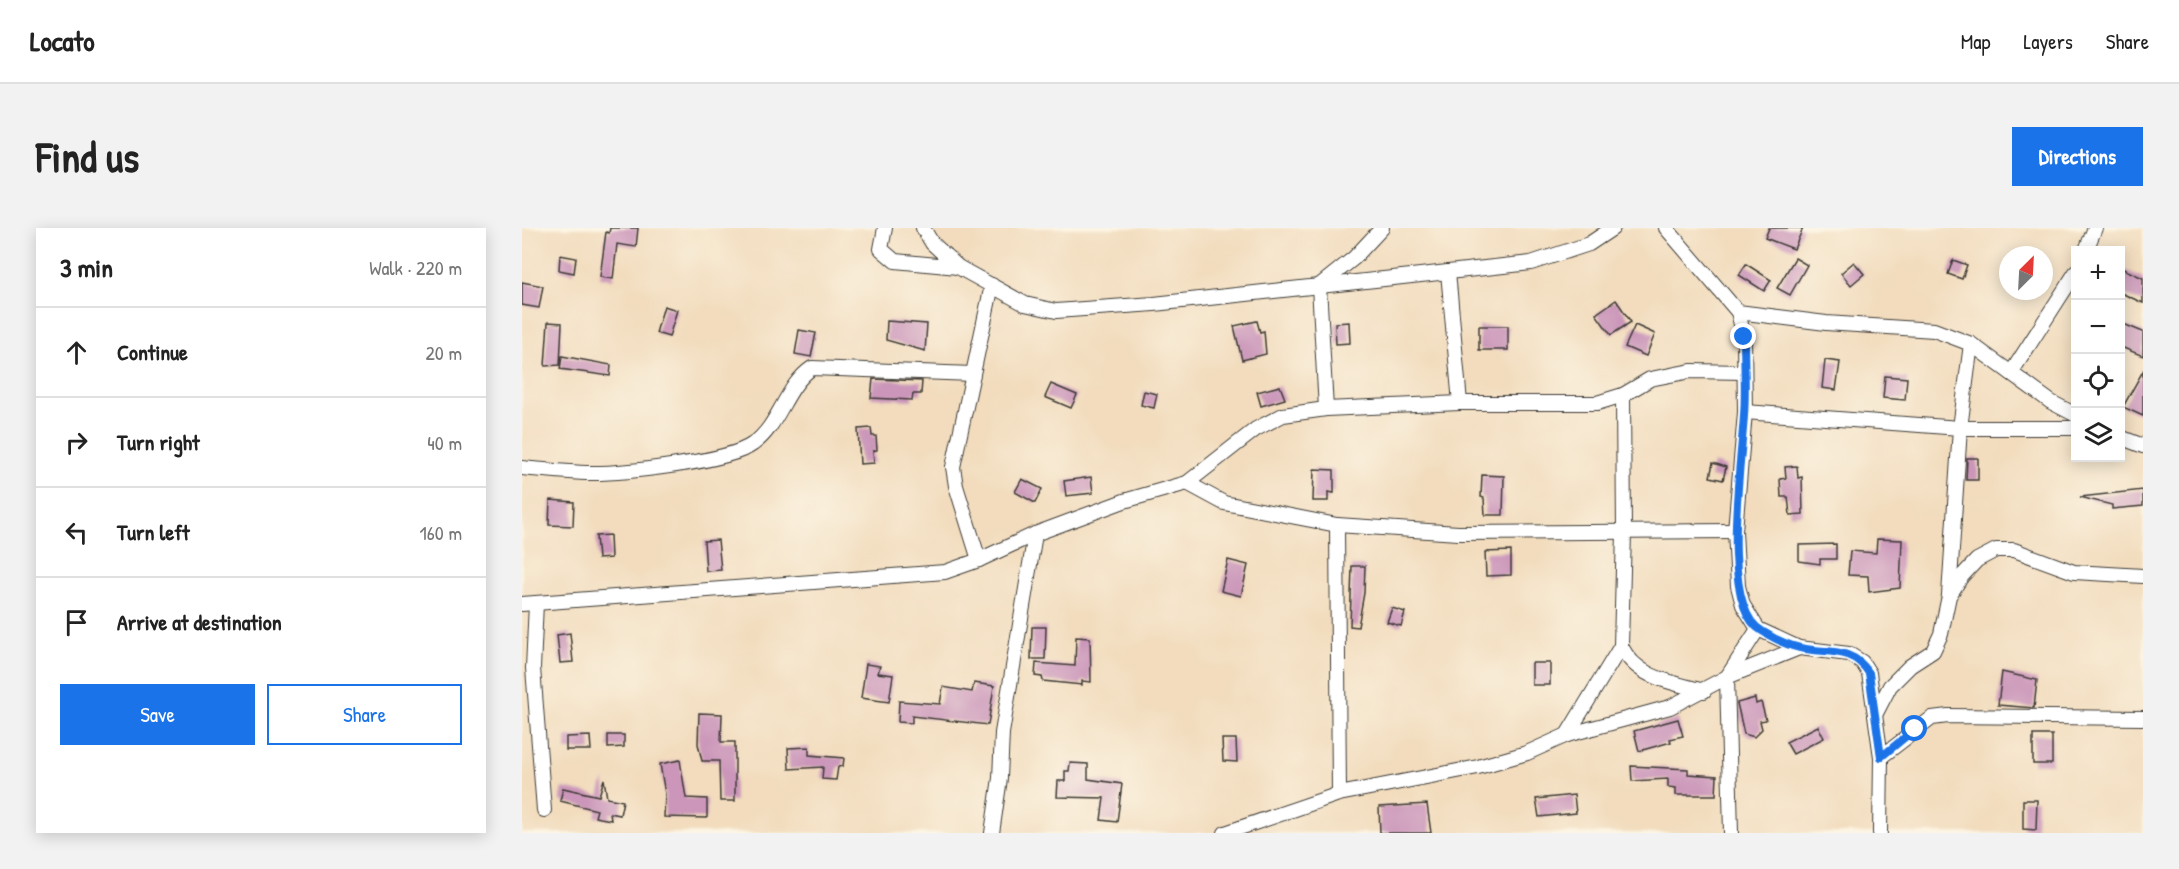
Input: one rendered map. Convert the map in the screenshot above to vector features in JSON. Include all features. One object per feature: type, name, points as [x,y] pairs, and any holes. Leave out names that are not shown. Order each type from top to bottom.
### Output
[{"type":"street","points":[[885,228],[881,249],[895,261],[958,267]]},
{"type":"street","points":[[923,228],[932,243],[958,267],[1025,304],[1056,311],[1530,263],[1589,244],[1613,228]]},
{"type":"street","points":[[1319,286],[1354,258],[1382,228]]},
{"type":"street","points":[[1666,228],[1738,312],[1744,337],[1745,412],[1735,531],[1738,586],[1743,605],[1758,629],[1799,648],[1849,654],[1862,662],[1869,673],[1881,757],[1880,833]]},
{"type":"street","points":[[2087,246],[2095,228]]},
{"type":"street","points":[[1448,272],[1460,403]]},
{"type":"street","points":[[2011,373],[2071,280]]},
{"type":"street","points":[[979,560],[956,486],[953,467],[992,285]]},
{"type":"street","points":[[1319,286],[1326,409]]},
{"type":"street","points":[[1738,312],[1826,323],[1935,330],[1971,344],[2051,402],[2071,412]]},
{"type":"street","points":[[1875,715],[1890,686],[1910,666],[1933,651],[1941,634],[1949,596],[1960,428],[1971,344]]},
{"type":"street","points":[[522,468],[589,473],[730,456],[754,444],[771,424],[803,374],[812,369],[973,374]]},
{"type":"street","points":[[544,810],[529,603],[921,576],[945,572],[979,560],[1035,534],[1124,501],[1187,483],[1256,429],[1283,416],[1326,409],[1460,403],[1598,403],[1623,395],[1650,379],[1691,370],[1744,372]]},
{"type":"street","points":[[1623,395],[1624,532],[1621,646],[1627,659],[1645,675],[1704,691]]},
{"type":"street","points":[[1745,412],[1960,428],[2071,428]]},
{"type":"street","points":[[2125,438],[2143,446]]},
{"type":"street","points":[[1187,483],[1224,503],[1337,525],[1458,533],[1735,531]]},
{"type":"street","points":[[1337,525],[1339,794]]},
{"type":"street","points":[[992,833],[1000,778],[1002,733],[1035,534]]},
{"type":"street","points":[[1949,596],[1962,576],[1977,560],[1996,550],[2014,550],[2074,572],[2143,576]]},
{"type":"street","points":[[1731,833],[1727,677],[1758,629]]},
{"type":"street","points":[[1567,735],[1621,646]]},
{"type":"street","points":[[1225,833],[1339,794],[1478,767],[1527,753],[1567,735],[1670,707],[1727,677],[1799,648]]},
{"type":"street","points":[[1881,757],[1932,718],[1948,716],[2143,718]]},
{"type":"building","points":[[610,228],[638,228],[636,247],[617,244],[613,279],[600,277],[606,232],[609,233]]},
{"type":"building","points":[[1769,228],[1803,228],[1794,249],[1765,238]]},
{"type":"building","points":[[560,255],[576,258],[574,273],[559,270]]},
{"type":"building","points":[[1795,258],[1807,265],[1790,295],[1777,288]]},
{"type":"building","points":[[1953,260],[1967,265],[1962,279],[1948,274]]},
{"type":"building","points":[[1854,262],[1864,274],[1851,285],[1841,273]]},
{"type":"building","points":[[1746,264],[1771,280],[1764,291],[1739,275]]},
{"type":"building","points":[[2125,270],[2143,278],[2143,303],[2125,295]]},
{"type":"building","points":[[522,282],[543,286],[539,308],[522,305]]},
{"type":"building","points":[[1616,300],[1631,322],[1611,335],[1596,314]]},
{"type":"building","points":[[664,306],[677,310],[669,337],[656,333]]},
{"type":"building","points":[[887,321],[927,324],[925,351],[886,340]]},
{"type":"building","points":[[1257,321],[1260,332],[1264,331],[1266,354],[1242,360],[1234,326]]},
{"type":"building","points":[[548,322],[562,323],[560,365],[545,366]]},
{"type":"building","points":[[1349,322],[1350,343],[1336,344],[1335,323]]},
{"type":"building","points":[[1635,325],[1655,334],[1646,356],[1625,347]]},
{"type":"building","points":[[2125,325],[2143,332],[2143,356],[2125,349]]},
{"type":"building","points":[[1479,326],[1508,326],[1508,350],[1479,350]]},
{"type":"building","points":[[799,330],[816,333],[811,357],[795,354]]},
{"type":"building","points":[[562,356],[611,365],[610,376],[560,369]]},
{"type":"building","points":[[1825,360],[1840,362],[1836,390],[1822,388]]},
{"type":"building","points":[[2143,371],[2143,416],[2125,408],[2125,403]]},
{"type":"building","points":[[1885,376],[1907,378],[1905,400],[1883,398]]},
{"type":"building","points":[[873,379],[922,381],[921,394],[913,394],[912,400],[871,398]]},
{"type":"building","points":[[1051,384],[1077,395],[1071,408],[1045,397]]},
{"type":"building","points":[[1280,386],[1285,399],[1261,406],[1257,392]]},
{"type":"building","points":[[1144,391],[1157,394],[1154,408],[1141,405]]},
{"type":"building","points":[[871,428],[872,436],[876,436],[877,450],[873,451],[874,463],[860,464],[858,429]]},
{"type":"building","points":[[1967,458],[1978,458],[1978,480],[1966,480]]},
{"type":"building","points":[[1713,463],[1726,467],[1723,480],[1710,477]]},
{"type":"building","points":[[1797,466],[1798,478],[1802,477],[1803,514],[1790,515],[1788,497],[1781,497],[1780,479],[1786,478],[1785,467]]},
{"type":"building","points":[[1314,469],[1334,470],[1334,493],[1328,492],[1328,501],[1313,501]]},
{"type":"building","points":[[1482,475],[1504,476],[1503,515],[1485,515],[1484,498],[1481,497]]},
{"type":"building","points":[[1091,477],[1093,493],[1066,496],[1064,481]]},
{"type":"building","points":[[1022,479],[1042,489],[1035,503],[1015,492]]},
{"type":"building","points":[[2143,490],[2143,506],[2112,509],[2112,505],[2080,497]]},
{"type":"building","points":[[550,500],[574,502],[573,526],[549,525]]},
{"type":"building","points":[[610,535],[611,558],[598,559],[596,536]]},
{"type":"building","points":[[1877,539],[1902,540],[1900,588],[1869,592],[1868,576],[1848,575],[1850,551],[1876,553]]},
{"type":"building","points":[[718,540],[721,570],[706,571],[704,541]]},
{"type":"building","points":[[1836,544],[1836,559],[1820,559],[1820,564],[1799,561],[1799,545]]},
{"type":"building","points":[[1511,551],[1511,575],[1486,576],[1485,552]]},
{"type":"building","points":[[1228,560],[1248,565],[1241,596],[1221,591]]},
{"type":"building","points":[[1352,566],[1365,566],[1364,593],[1358,627],[1350,626]]},
{"type":"building","points":[[1392,608],[1405,612],[1401,626],[1387,622]]},
{"type":"building","points":[[1032,627],[1046,627],[1045,659],[1031,659]]},
{"type":"building","points":[[570,633],[573,662],[560,663],[557,635]]},
{"type":"building","points":[[1076,637],[1090,638],[1091,682],[1082,681],[1082,685],[1043,681],[1042,677],[1035,676],[1036,663],[1075,666]]},
{"type":"building","points":[[1532,663],[1550,663],[1550,685],[1532,685]]},
{"type":"building","points":[[866,664],[880,666],[878,673],[893,675],[889,702],[861,698]]},
{"type":"building","points":[[2002,672],[2037,680],[2034,708],[1998,705]]},
{"type":"building","points":[[974,683],[994,686],[988,725],[912,716],[912,723],[898,722],[899,701],[940,704],[943,687],[972,692]]},
{"type":"building","points":[[1755,698],[1756,704],[1761,702],[1766,720],[1760,721],[1762,729],[1754,737],[1744,734],[1737,703]]},
{"type":"building","points":[[699,713],[722,714],[721,742],[735,742],[735,801],[720,801],[719,761],[702,761],[698,744]]},
{"type":"building","points":[[1678,719],[1683,736],[1670,739],[1671,742],[1639,751],[1634,731]]},
{"type":"building","points":[[1818,726],[1824,738],[1793,754],[1786,742]]},
{"type":"building","points":[[608,735],[624,735],[624,747],[608,748]]},
{"type":"building","points":[[2033,735],[2052,735],[2052,764],[2033,764]]},
{"type":"building","points":[[590,736],[591,750],[566,750],[566,737]]},
{"type":"building","points":[[1222,739],[1236,739],[1237,762],[1223,761]]},
{"type":"building","points":[[809,747],[809,755],[844,758],[843,766],[838,767],[836,780],[822,779],[823,767],[789,769],[788,748]]},
{"type":"building","points":[[680,760],[686,798],[707,799],[707,818],[664,817],[665,794],[660,764]]},
{"type":"building","points":[[1070,763],[1088,764],[1088,779],[1122,784],[1117,822],[1101,820],[1104,798],[1057,797],[1058,781],[1065,781],[1065,771],[1069,771]]},
{"type":"building","points":[[1631,766],[1688,769],[1688,774],[1717,776],[1716,795],[1676,795],[1676,788],[1668,787],[1668,779],[1632,781]]},
{"type":"building","points":[[604,779],[607,798],[623,801],[620,815],[610,813],[611,820],[595,817],[597,810],[560,801],[563,788],[599,796]]},
{"type":"building","points":[[1574,795],[1576,813],[1539,817],[1536,799]]},
{"type":"building","points":[[2023,800],[2037,800],[2036,830],[2023,829]]},
{"type":"building","points":[[1427,804],[1431,833],[1380,833],[1379,807]]},
{"type":"route","points":[[1744,337],[1745,412],[1735,531],[1738,586],[1743,605],[1758,629],[1775,638],[1799,648],[1849,654],[1862,662],[1869,673],[1881,757],[1915,729]]}]
